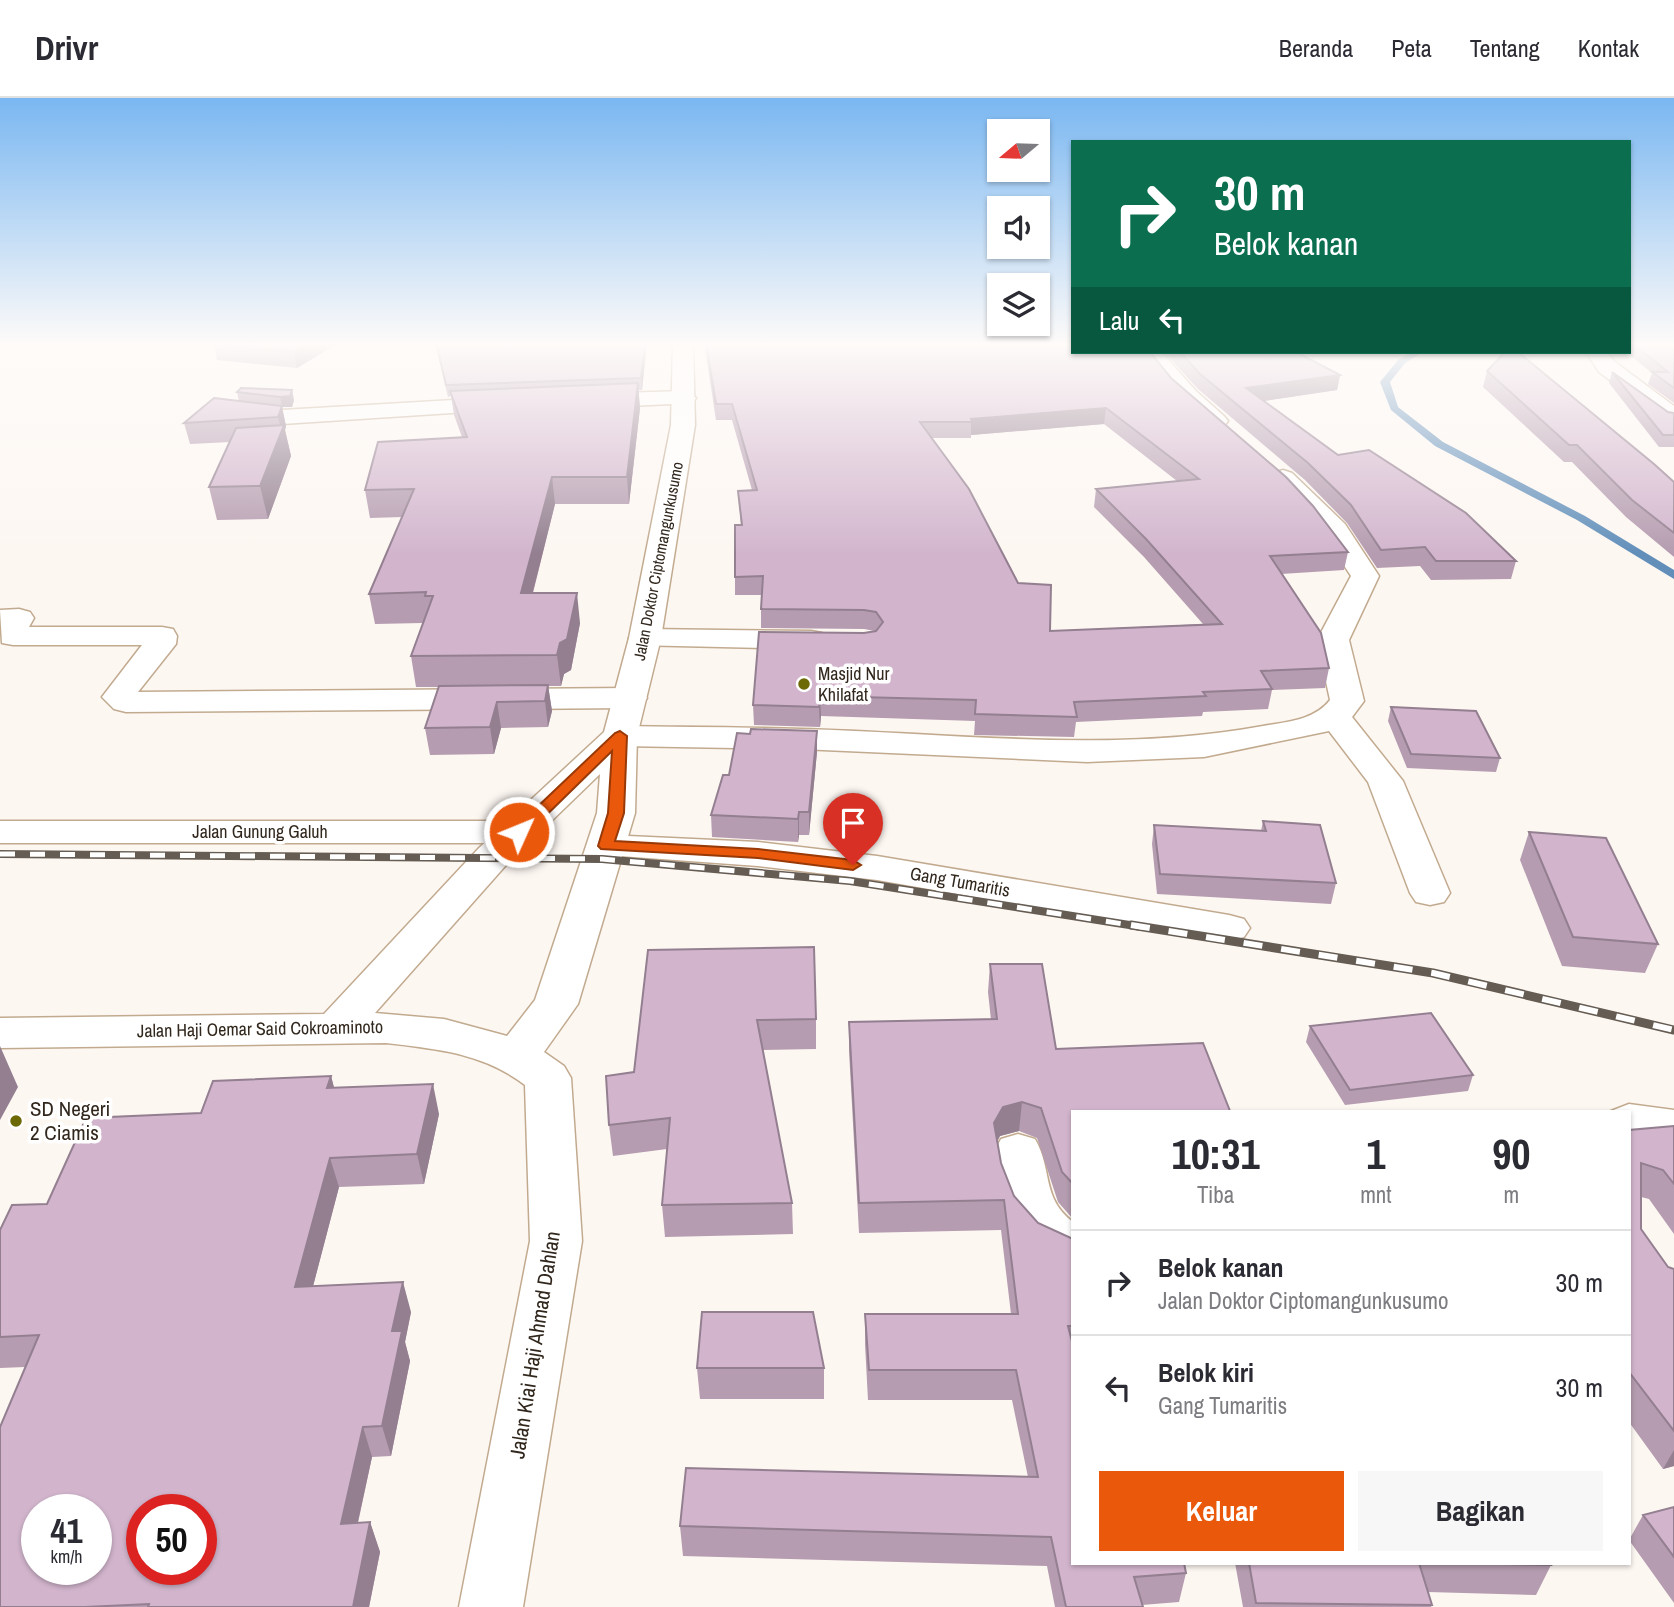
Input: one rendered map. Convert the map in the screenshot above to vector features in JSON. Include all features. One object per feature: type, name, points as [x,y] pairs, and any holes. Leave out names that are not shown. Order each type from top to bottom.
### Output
[{"type":"street","points":[[244,412],[282,417],[363,412]]},
{"type":"street","name":"Jalan Doktor Ciptomangunkusumo","points":[[517,1055],[556,1004],[616,813],[620,736],[645,638],[683,412]]},
{"type":"street","points":[[1206,412],[1235,439]]},
{"type":"street","points":[[337,1027],[493,856],[620,736],[801,738],[1087,752],[1204,747],[1307,728],[1335,717],[1347,701],[1333,640],[1365,576],[1335,530],[1294,487],[1264,463]]},
{"type":"street","points":[[0,619],[19,618],[9,633],[13,636],[162,636],[160,644],[123,689],[119,697],[126,702],[630,698]]},
{"type":"street","points":[[645,638],[837,641]]},
{"type":"street","points":[[1335,717],[1385,781],[1430,893]]},
{"type":"street","name":"Jalan Gunung Galuh","points":[[0,832],[519,832]]},
{"type":"street","name":"Gang Tumaritis","points":[[606,846],[758,854],[877,868],[1229,928]]},
{"type":"street","name":"Jalan Haji Oemar Said Cokroaminoto","points":[[0,1033],[386,1027],[444,1034],[517,1055]]},
{"type":"street","name":"Jalan Kiai Haji Ahmad Dahlan","points":[[491,1607],[556,1241],[548,1078],[517,1055]]},
{"type":"street","points":[[1631,1122],[1674,1128]]},
{"type":"street","points":[[1018,1152],[1027,1210],[1052,1237],[1071,1247]]},
{"type":"building","points":[[197,412],[280,412],[278,417],[184,423]]},
{"type":"building","points":[[458,412],[635,412],[627,477],[552,477],[521,593],[577,593],[567,639],[560,643],[557,655],[411,656],[433,596],[425,596],[426,592],[369,594],[414,489],[365,490],[378,442],[467,437]]},
{"type":"building","points":[[734,412],[1052,412],[971,419],[972,422],[920,422],[969,489],[1018,583],[1051,585],[1050,631],[1222,624],[1146,539],[1096,489],[1199,479],[1112,412],[1211,412],[1286,477],[1313,506],[1348,552],[1270,556],[1321,633],[1329,668],[1261,671],[1272,689],[1203,692],[1206,696],[1074,702],[1077,717],[975,714],[976,700],[820,696],[819,707],[753,705],[759,632],[864,633],[876,631],[883,622],[876,612],[864,610],[761,609],[763,576],[735,577],[735,525],[742,525],[738,491],[757,490]]},
{"type":"building","points":[[1247,412],[1280,412],[1338,455],[1369,450],[1466,513],[1516,561],[1436,561],[1425,547],[1381,550],[1351,505],[1308,463]]},
{"type":"building","points":[[1533,412],[1591,412],[1654,464],[1674,482],[1674,533],[1632,500],[1577,445],[1569,445]]},
{"type":"building","points":[[1645,412],[1674,413],[1674,435],[1663,435]]},
{"type":"building","points":[[284,425],[260,486],[209,487],[236,428]]},
{"type":"building","points":[[548,685],[545,701],[497,702],[490,727],[425,728],[439,686]]},
{"type":"building","points":[[1391,707],[1476,711],[1500,758],[1411,754]]},
{"type":"building","points":[[751,729],[817,731],[809,812],[799,812],[798,819],[711,815],[723,775],[729,775],[737,733],[750,734]]},
{"type":"building","points":[[1263,821],[1320,825],[1336,883],[1160,874],[1154,825],[1266,831]]},
{"type":"building","points":[[1529,832],[1606,838],[1658,944],[1573,937]]},
{"type":"building","points":[[814,947],[816,1019],[757,1020],[792,1203],[662,1205],[670,1118],[609,1125],[606,1076],[634,1072],[648,950]]},
{"type":"building","points":[[990,964],[1042,964],[1056,1049],[1203,1043],[1230,1110],[1071,1110],[1071,1182],[1062,1172],[1041,1108],[1022,1102],[1003,1107],[994,1123],[1001,1163],[1014,1196],[1038,1223],[1071,1238],[1071,1326],[1068,1326],[1071,1337],[1071,1565],[1184,1565],[1186,1573],[1134,1577],[1143,1607],[1066,1607],[1051,1537],[680,1526],[686,1468],[1038,1477],[1016,1370],[869,1370],[865,1314],[1018,1314],[1004,1200],[859,1203],[849,1022],[997,1019]]},
{"type":"building","points":[[1431,1013],[1473,1075],[1350,1090],[1310,1026]]},
{"type":"building","points":[[331,1076],[327,1088],[433,1084],[417,1154],[330,1158],[295,1287],[403,1282],[392,1331],[402,1331],[382,1426],[363,1427],[341,1524],[370,1522],[353,1607],[148,1607],[149,1604],[0,1607],[0,1427],[39,1335],[0,1337],[0,1230],[12,1205],[47,1204],[86,1118],[201,1113],[213,1081]]},
{"type":"building","points":[[1674,1126],[1674,1184],[1663,1170],[1641,1163],[1641,1229],[1668,1267],[1674,1269],[1674,1431],[1631,1375],[1631,1130]]},
{"type":"building","points":[[702,1312],[813,1312],[824,1368],[697,1368]]},
{"type":"building","points":[[1674,1507],[1674,1557],[1643,1515]]},
{"type":"building","points":[[1249,1565],[1420,1565],[1432,1605],[1256,1603]]},
{"type":"waterway","points":[[1400,412],[1439,444],[1581,518],[1674,575]]},
{"type":"railway","points":[[0,854],[602,859],[850,881],[1142,927]]},
{"type":"railway","points":[[1131,925],[1433,973],[1674,1030]]},
{"type":"place","name":"Masjid Nur Khilafat","points":[[804,684]]},
{"type":"place","name":"SD Negeri 2 Ciamis","points":[[16,1121]]},
{"type":"route","points":[[519,832],[620,736],[616,813],[606,846],[758,854],[853,865]]}]
